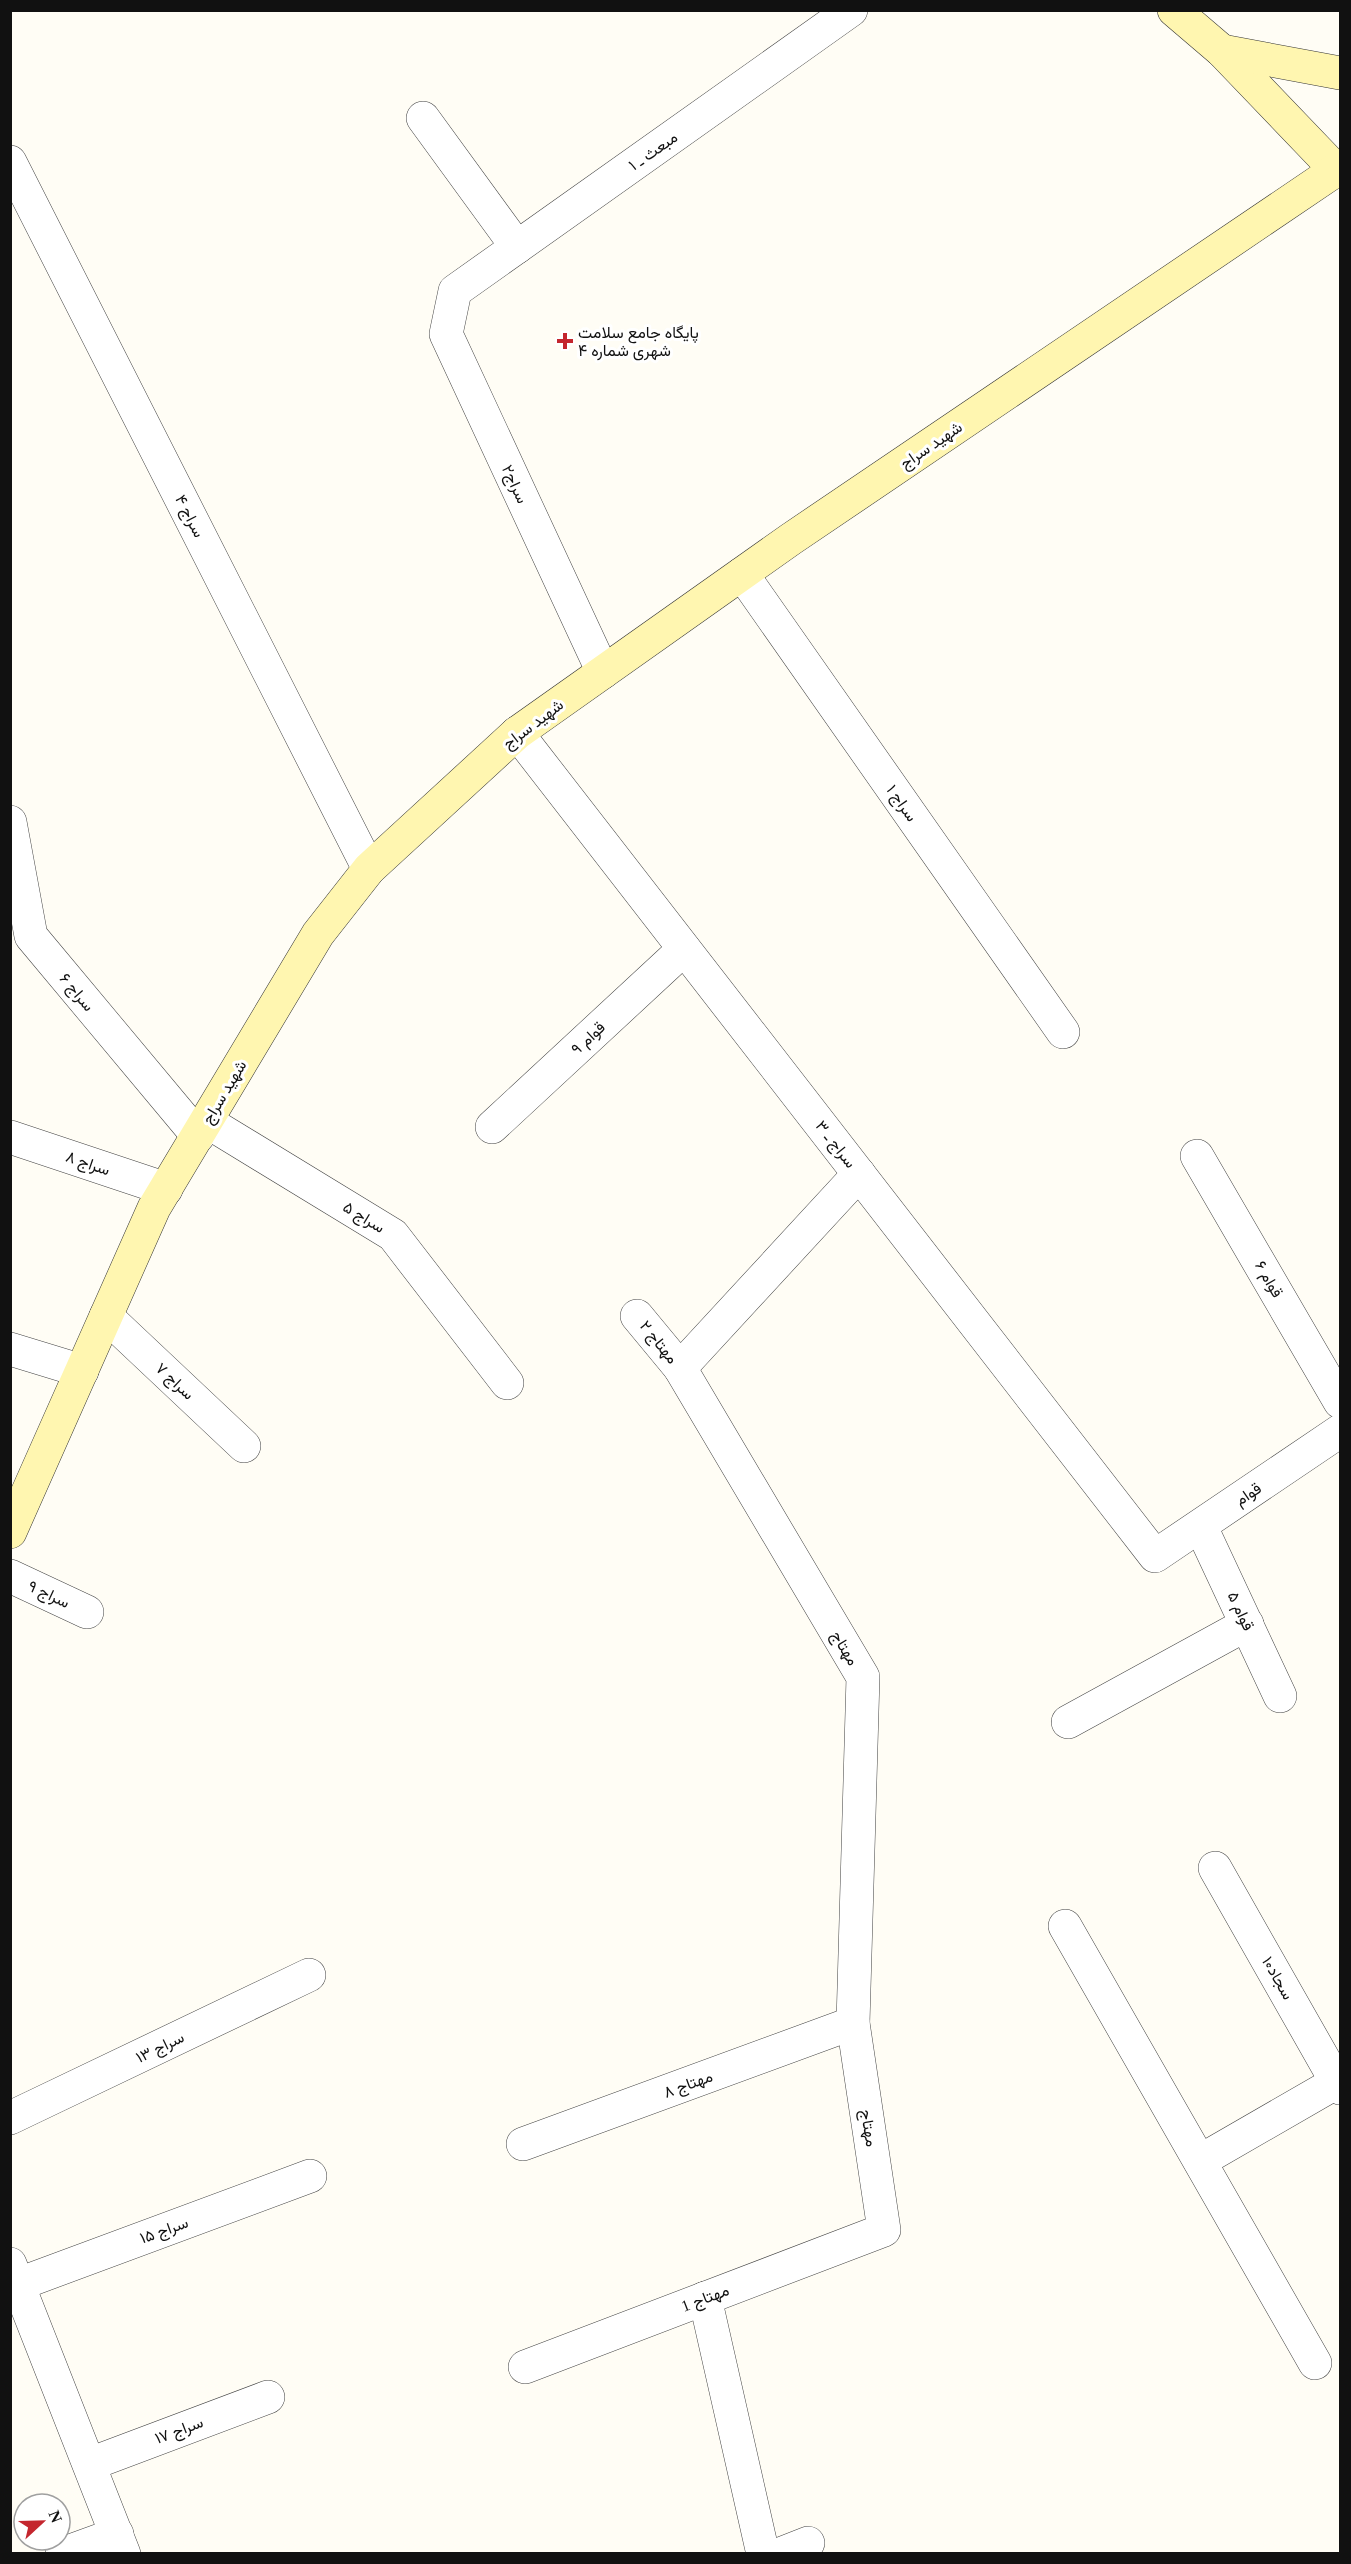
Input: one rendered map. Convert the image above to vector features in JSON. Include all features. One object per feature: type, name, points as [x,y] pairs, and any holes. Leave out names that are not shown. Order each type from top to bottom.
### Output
[{"type":"street","name":"مبعث ـ ۱","points":[[455,291],[851,10]]},
{"type":"street","points":[[1174,10],[1222,51],[1338,171]]},
{"type":"street","points":[[1222,51],[1341,73]]},
{"type":"street","points":[[423,118],[517,247]]},
{"type":"street","name":"سراج ۴","points":[[10,162],[369,869]]},
{"type":"street","name":"شهید سراج","points":[[10,1532],[154,1208],[318,934],[369,869],[517,733],[742,574],[1338,171]]},
{"type":"street","name":"سراج۲","points":[[455,291],[447,334],[603,672]]},
{"type":"street","name":"سراج ۱","points":[[742,574],[1063,1032]]},
{"type":"street","name":"سراج ـ ۳","points":[[517,733],[1155,1556]]},
{"type":"street","name":"سراج ۶","points":[[10,822],[31,936],[202,1129]]},
{"type":"street","name":"قوام ۹","points":[[492,1127],[684,949]]},
{"type":"street","name":"سراج ۵","points":[[202,1129],[393,1234],[507,1383]]},
{"type":"street","name":"سراج ۸","points":[[10,1137],[166,1189]]},
{"type":"street","name":"قوام ۶","points":[[1197,1156],[1341,1402]]},
{"type":"street","points":[[680,1368],[859,1174]]},
{"type":"street","name":"سراج ۷","points":[[106,1316],[244,1446]]},
{"type":"street","name":"مهتاج ۲","points":[[638,1316],[680,1368]]},
{"type":"street","points":[[10,1349],[82,1371]]},
{"type":"street","name":"مهتاج","points":[[680,1368],[863,1677],[853,2023],[884,2230]]},
{"type":"street","name":"قوام","points":[[1155,1556],[1341,1431]]},
{"type":"street","name":"قوام ۵","points":[[1201,1527],[1280,1696]]},
{"type":"street","name":"سراج ۹","points":[[10,1576],[87,1612]]},
{"type":"street","points":[[1068,1722],[1247,1624]]},
{"type":"street","name":"سجاد۱۰","points":[[1215,1868],[1339,2085]]},
{"type":"street","points":[[1065,1926],[1315,2363]]},
{"type":"street","name":"سراج ۱۳","points":[[10,2118],[309,1975]]},
{"type":"street","name":"مهتاج ۸","points":[[523,2144],[853,2023]]},
{"type":"street","points":[[1200,2161],[1339,2085]]},
{"type":"street","name":"سراج ۱۵","points":[[15,2274],[310,2176]]},
{"type":"street","name":"مهتاج 1","points":[[525,2367],[884,2230]]},
{"type":"street","points":[[15,2274],[120,2544],[62,2553]]},
{"type":"street","points":[[705,2298],[763,2553]]},
{"type":"street","name":"سراج ۱۷","points":[[90,2464],[268,2397]]},
{"type":"place","name":"پایگاه جامع سلامت شهری شماره ۴","points":[[565,341]]}]
